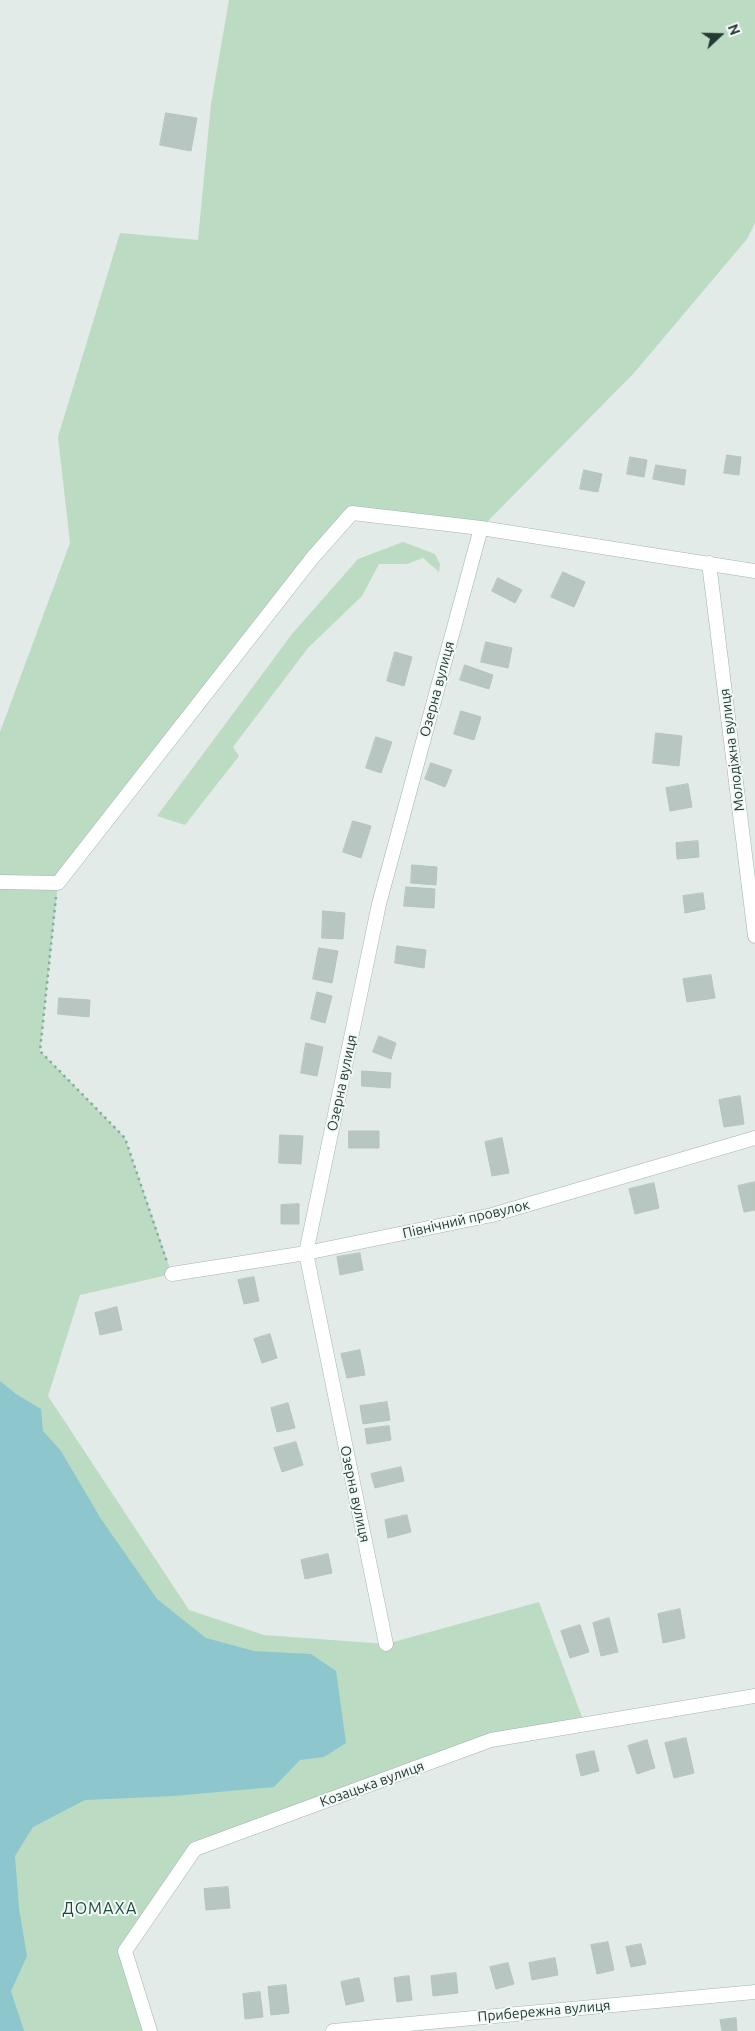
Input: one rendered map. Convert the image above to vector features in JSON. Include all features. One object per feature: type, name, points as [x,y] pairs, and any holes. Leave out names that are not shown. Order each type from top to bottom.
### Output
[{"type":"street","points":[[0,882],[58,883],[313,557],[352,513],[481,528],[709,563],[755,572]]},
{"type":"street","name":"Озерна вулиця","points":[[386,1644],[306,1254],[379,904],[481,528]]},
{"type":"street","name":"Молодіжна вулиця","points":[[709,563],[755,936]]},
{"type":"street","name":"Північний провулок","points":[[172,1274],[306,1254],[492,1216],[755,1138]]},
{"type":"street","name":"Козацька вулиця","points":[[150,2031],[125,1951],[195,1849],[491,1740],[755,1696]]},
{"type":"street","name":"Прибережна вулиця","points":[[333,2031],[755,1992]]},
{"type":"path","points":[[58,883],[40,1052],[125,1138],[172,1274]]},
{"type":"green space","points":[[229,0],[755,0],[755,223],[747,239],[634,373],[481,528],[352,513],[58,883],[40,1051],[125,1138],[172,1274],[80,1295],[48,1396],[189,1610],[264,1635],[386,1644],[539,1602],[585,1725],[491,1740],[195,1849],[125,1951],[150,2031],[0,2031],[0,732],[70,543],[58,437],[120,233],[198,240],[211,104]]},
{"type":"green space","points":[[403,542],[435,554],[440,564],[439,572],[423,558],[407,564],[379,564],[362,596],[308,648],[233,747],[239,756],[185,825],[157,816],[292,634],[358,559]]},
{"type":"water","points":[[0,1381],[16,1394],[41,1409],[43,1431],[61,1451],[101,1519],[157,1599],[206,1638],[254,1651],[311,1654],[336,1671],[346,1743],[324,1757],[300,1760],[274,1787],[174,1796],[85,1800],[33,1827],[15,1856],[19,1908],[27,1956],[11,1991],[24,2031],[0,2031]]},
{"type":"building","points":[[166,113],[197,118],[191,151],[160,145]]},
{"type":"building","points":[[727,455],[741,457],[739,475],[724,473]]},
{"type":"building","points":[[630,457],[647,460],[644,477],[627,474]]},
{"type":"building","points":[[656,465],[686,470],[684,485],[653,479]]},
{"type":"building","points":[[584,470],[602,474],[598,492],[580,489]]},
{"type":"building","points":[[563,572],[585,582],[574,607],[551,597]]},
{"type":"building","points":[[498,578],[522,590],[515,603],[492,591]]},
{"type":"building","points":[[486,642],[512,648],[508,668],[481,662]]},
{"type":"building","points":[[395,652],[412,657],[404,686],[387,681]]},
{"type":"building","points":[[465,665],[493,675],[489,689],[460,680]]},
{"type":"building","points":[[461,711],[481,717],[474,740],[454,734]]},
{"type":"building","points":[[656,733],[682,736],[679,766],[653,763]]},
{"type":"building","points":[[376,737],[392,742],[381,773],[366,768]]},
{"type":"building","points":[[431,763],[452,770],[445,787],[425,779]]},
{"type":"building","points":[[688,784],[692,807],[670,811],[666,788]]},
{"type":"building","points":[[353,821],[371,826],[361,858],[343,852]]},
{"type":"building","points":[[698,841],[699,857],[677,859],[676,843]]},
{"type":"building","points":[[412,865],[437,867],[436,885],[411,883]]},
{"type":"building","points":[[406,887],[435,889],[434,908],[404,906]]},
{"type":"building","points":[[703,893],[705,909],[685,913],[683,896]]},
{"type":"building","points":[[323,911],[345,913],[343,939],[322,938]]},
{"type":"building","points":[[397,946],[426,950],[424,968],[395,963]]},
{"type":"building","points":[[319,948],[338,951],[332,983],[313,979]]},
{"type":"building","points":[[711,975],[715,998],[687,1002],[683,979]]},
{"type":"building","points":[[317,992],[332,996],[325,1023],[311,1019]]},
{"type":"building","points":[[59,998],[90,1000],[89,1017],[58,1014]]},
{"type":"building","points":[[379,1036],[396,1043],[391,1059],[373,1052]]},
{"type":"building","points":[[306,1043],[323,1047],[317,1076],[301,1073]]},
{"type":"building","points":[[362,1071],[391,1073],[390,1088],[362,1086]]},
{"type":"building","points":[[740,1096],[744,1124],[724,1127],[719,1100]]},
{"type":"building","points":[[349,1131],[379,1131],[379,1148],[349,1148]]},
{"type":"building","points":[[280,1135],[303,1136],[301,1164],[279,1163]]},
{"type":"building","points":[[502,1138],[509,1173],[492,1176],[485,1142]]},
{"type":"building","points":[[755,1182],[755,1210],[744,1212],[738,1186]]},
{"type":"building","points":[[654,1183],[659,1208],[635,1214],[629,1189]]},
{"type":"building","points":[[299,1204],[299,1224],[281,1224],[281,1205]]},
{"type":"building","points":[[360,1253],[363,1270],[340,1275],[337,1257]]},
{"type":"building","points":[[254,1277],[259,1301],[244,1304],[238,1280]]},
{"type":"building","points":[[117,1307],[122,1330],[100,1335],[95,1313]]},
{"type":"building","points":[[270,1334],[277,1358],[262,1363],[254,1339]]},
{"type":"building","points":[[360,1350],[365,1375],[347,1378],[341,1354]]},
{"type":"building","points":[[387,1402],[390,1420],[363,1424],[360,1406]]},
{"type":"building","points":[[288,1403],[295,1428],[277,1432],[271,1408]]},
{"type":"building","points":[[389,1426],[391,1440],[367,1444],[365,1429]]},
{"type":"building","points":[[296,1442],[303,1465],[282,1472],[274,1448]]},
{"type":"building","points":[[401,1467],[404,1481],[375,1488],[371,1474]]},
{"type":"building","points":[[407,1515],[411,1532],[388,1538],[385,1520]]},
{"type":"building","points":[[328,1554],[332,1573],[305,1579],[301,1560]]},
{"type":"building","points":[[680,1609],[685,1638],[663,1643],[658,1614]]},
{"type":"building","points":[[609,1618],[618,1652],[601,1656],[593,1623]]},
{"type":"building","points":[[580,1625],[589,1652],[570,1658],[561,1631]]},
{"type":"building","points":[[686,1738],[694,1773],[674,1778],[665,1743]]},
{"type":"building","points":[[647,1740],[655,1768],[637,1774],[628,1746]]},
{"type":"building","points":[[594,1751],[599,1771],[581,1776],[576,1755]]},
{"type":"building","points":[[228,1887],[230,1908],[206,1910],[204,1889]]},
{"type":"building","points":[[608,1942],[614,1970],[597,1974],[591,1945]]},
{"type":"building","points":[[641,1944],[646,1964],[631,1967],[626,1947]]},
{"type":"building","points":[[555,1958],[558,1975],[532,1980],[529,1963]]},
{"type":"building","points":[[508,1963],[514,1984],[496,1989],[490,1967]]},
{"type":"building","points":[[456,1973],[458,1993],[433,1996],[431,1976]]},
{"type":"building","points":[[409,1976],[412,2000],[397,2002],[394,1978]]},
{"type":"building","points":[[359,1978],[364,2001],[346,2005],[341,1982]]},
{"type":"building","points":[[286,1985],[289,2013],[271,2015],[268,1987]]},
{"type":"building","points":[[260,1992],[263,2017],[245,2019],[243,1994]]},
{"type":"building","points":[[736,2018],[737,2031],[722,2031],[720,2020]]},
{"type":"district","name":"ДОМАХА","points":[[100,1909]]}]
